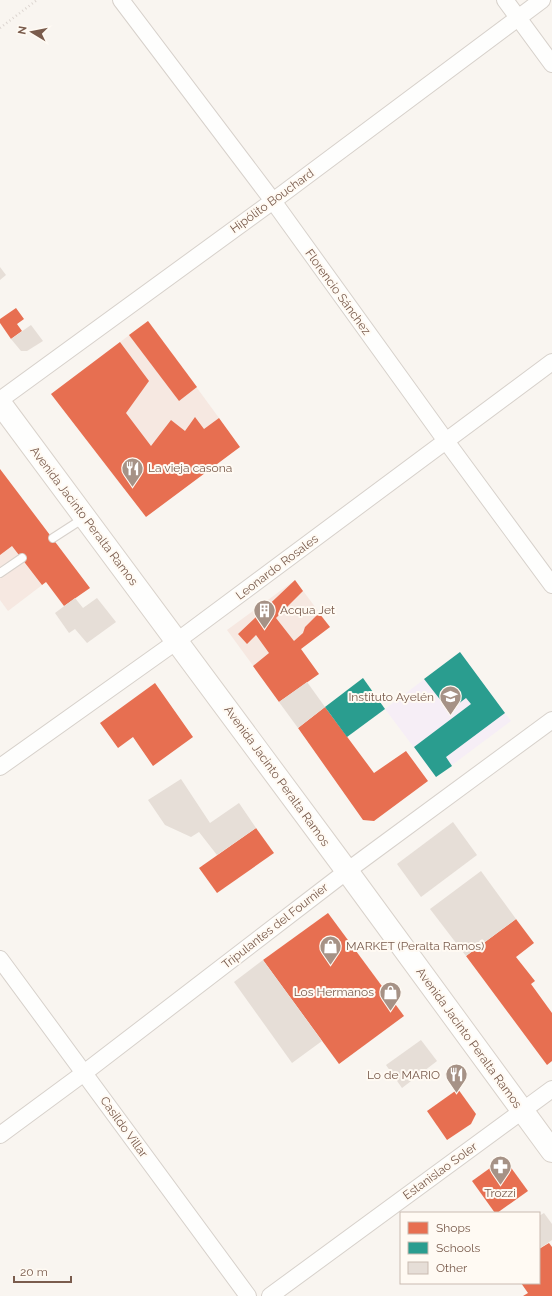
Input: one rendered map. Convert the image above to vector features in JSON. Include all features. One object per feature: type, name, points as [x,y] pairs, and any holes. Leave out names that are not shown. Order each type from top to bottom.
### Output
[{"type":"main road","name":"Avenida Jacinto Peralta Ramos","points":[[0,403],[347,871],[552,1151]]},
{"type":"street","name":"Florencio Sánchez","points":[[121,0],[273,201],[552,585]]},
{"type":"street","points":[[505,0],[552,64]]},
{"type":"street","name":"Hipólito Bouchard","points":[[0,400],[273,201],[542,0]]},
{"type":"street","name":"Leonardo Rosales","points":[[0,767],[177,641],[552,362]]},
{"type":"street","name":"Tripulantes del Fournier","points":[[0,1135],[84,1073],[347,871],[552,720]]},
{"type":"street","name":"Casildo Villar","points":[[0,959],[248,1296]]},
{"type":"street","name":"Estanislao Soler","points":[[270,1296],[552,1089]]},
{"type":"lane","points":[[53,538],[85,517]]},
{"type":"lane","points":[[0,573],[22,558]]},
{"type":"path","points":[[0,28],[37,0]]},
{"type":"shaded area","points":[[148,321],[219,418],[124,489],[51,394]]},
{"type":"shaded area","points":[[0,469],[71,563],[8,611],[0,600]]},
{"type":"shaded area","points":[[295,580],[330,627],[262,678],[227,630]]},
{"type":"shaded area","name":"Instituto Ayelén","points":[[460,652],[511,721],[436,777],[385,709]]},
{"type":"building: Shops","points":[[16,308],[24,319],[17,324],[22,331],[11,339],[0,323],[0,319]]},
{"type":"building: Shops","points":[[148,321],[197,387],[179,401],[129,335]]},
{"type":"building: Shops","points":[[120,342],[149,381],[126,413],[151,446],[171,420],[185,431],[195,417],[204,429],[219,418],[240,447],[146,517],[51,394]]},
{"type":"building: Shops","points":[[0,469],[90,588],[64,606],[46,582],[42,585],[12,546],[0,555]]},
{"type":"building: Shops","name":"Acqua Jet","points":[[295,580],[303,591],[276,618],[294,641],[303,633],[305,627],[319,613],[330,627],[301,649],[319,674],[279,702],[253,666],[269,653],[256,635],[247,644],[238,634]]},
{"type":"building: Shops","points":[[155,683],[193,737],[153,766],[133,737],[118,748],[100,723]]},
{"type":"building: Shops","points":[[325,707],[374,773],[406,751],[428,781],[374,821],[363,820],[298,728]]},
{"type":"building: Shops","points":[[256,828],[274,853],[217,893],[199,868]]},
{"type":"building: Shops","points":[[328,913],[404,1016],[339,1064],[263,960]]},
{"type":"building: Shops","points":[[516,919],[534,943],[516,957],[535,981],[531,984],[552,1013],[552,1061],[547,1065],[466,956]]},
{"type":"building: Shops","points":[[458,1089],[476,1114],[471,1124],[447,1140],[427,1111]]},
{"type":"building: Shops","name":"Trozzi","points":[[504,1158],[528,1191],[498,1212],[494,1212],[472,1181]]},
{"type":"building: Shops","points":[[549,1243],[552,1247],[552,1296],[523,1296],[528,1293],[522,1284],[540,1284],[540,1248]]},
{"type":"building: Schools","points":[[460,652],[505,713],[446,757],[452,766],[436,777],[414,747],[471,704],[466,698],[449,711],[424,679]]},
{"type":"building: Schools","points":[[363,678],[385,709],[347,737],[325,707]]},
{"type":"building: Other","points":[[0,267],[6,275],[0,280]]},
{"type":"building: Other","points":[[31,325],[43,341],[27,351],[21,351],[11,339]]},
{"type":"building: Other","points":[[75,598],[83,608],[97,598],[116,622],[87,643],[75,629],[69,633],[55,613]]},
{"type":"building: Other","points":[[307,682],[325,707],[298,728],[279,702]]},
{"type":"building: Other","points":[[181,779],[210,823],[239,803],[256,828],[217,855],[199,832],[191,837],[165,825],[148,800]]},
{"type":"building: Other","points":[[453,822],[477,855],[421,897],[397,864]]},
{"type":"building: Other","points":[[481,871],[516,919],[466,956],[430,909]]},
{"type":"building: Other","points":[[263,960],[322,1041],[292,1063],[234,982]]},
{"type":"building: Other","points":[[421,1040],[437,1061],[402,1088],[386,1065]]},
{"type":"building: Other","points":[[544,1213],[552,1224],[552,1240],[540,1248],[540,1215]]},
{"type":"place","name":"La vieja casona","points":[[132,488]]},
{"type":"place","name":"Acqua Jet","points":[[264,630]]},
{"type":"place","name":"Instituto Ayelén","points":[[450,716]]},
{"type":"place","name":"MARKET (Peralta Ramos)","points":[[330,966]]},
{"type":"place","name":"Los Hermanos","points":[[390,1012]]},
{"type":"place","name":"Lo de MARIO","points":[[456,1094]]},
{"type":"place","name":"Trozzi","points":[[500,1186]]}]
